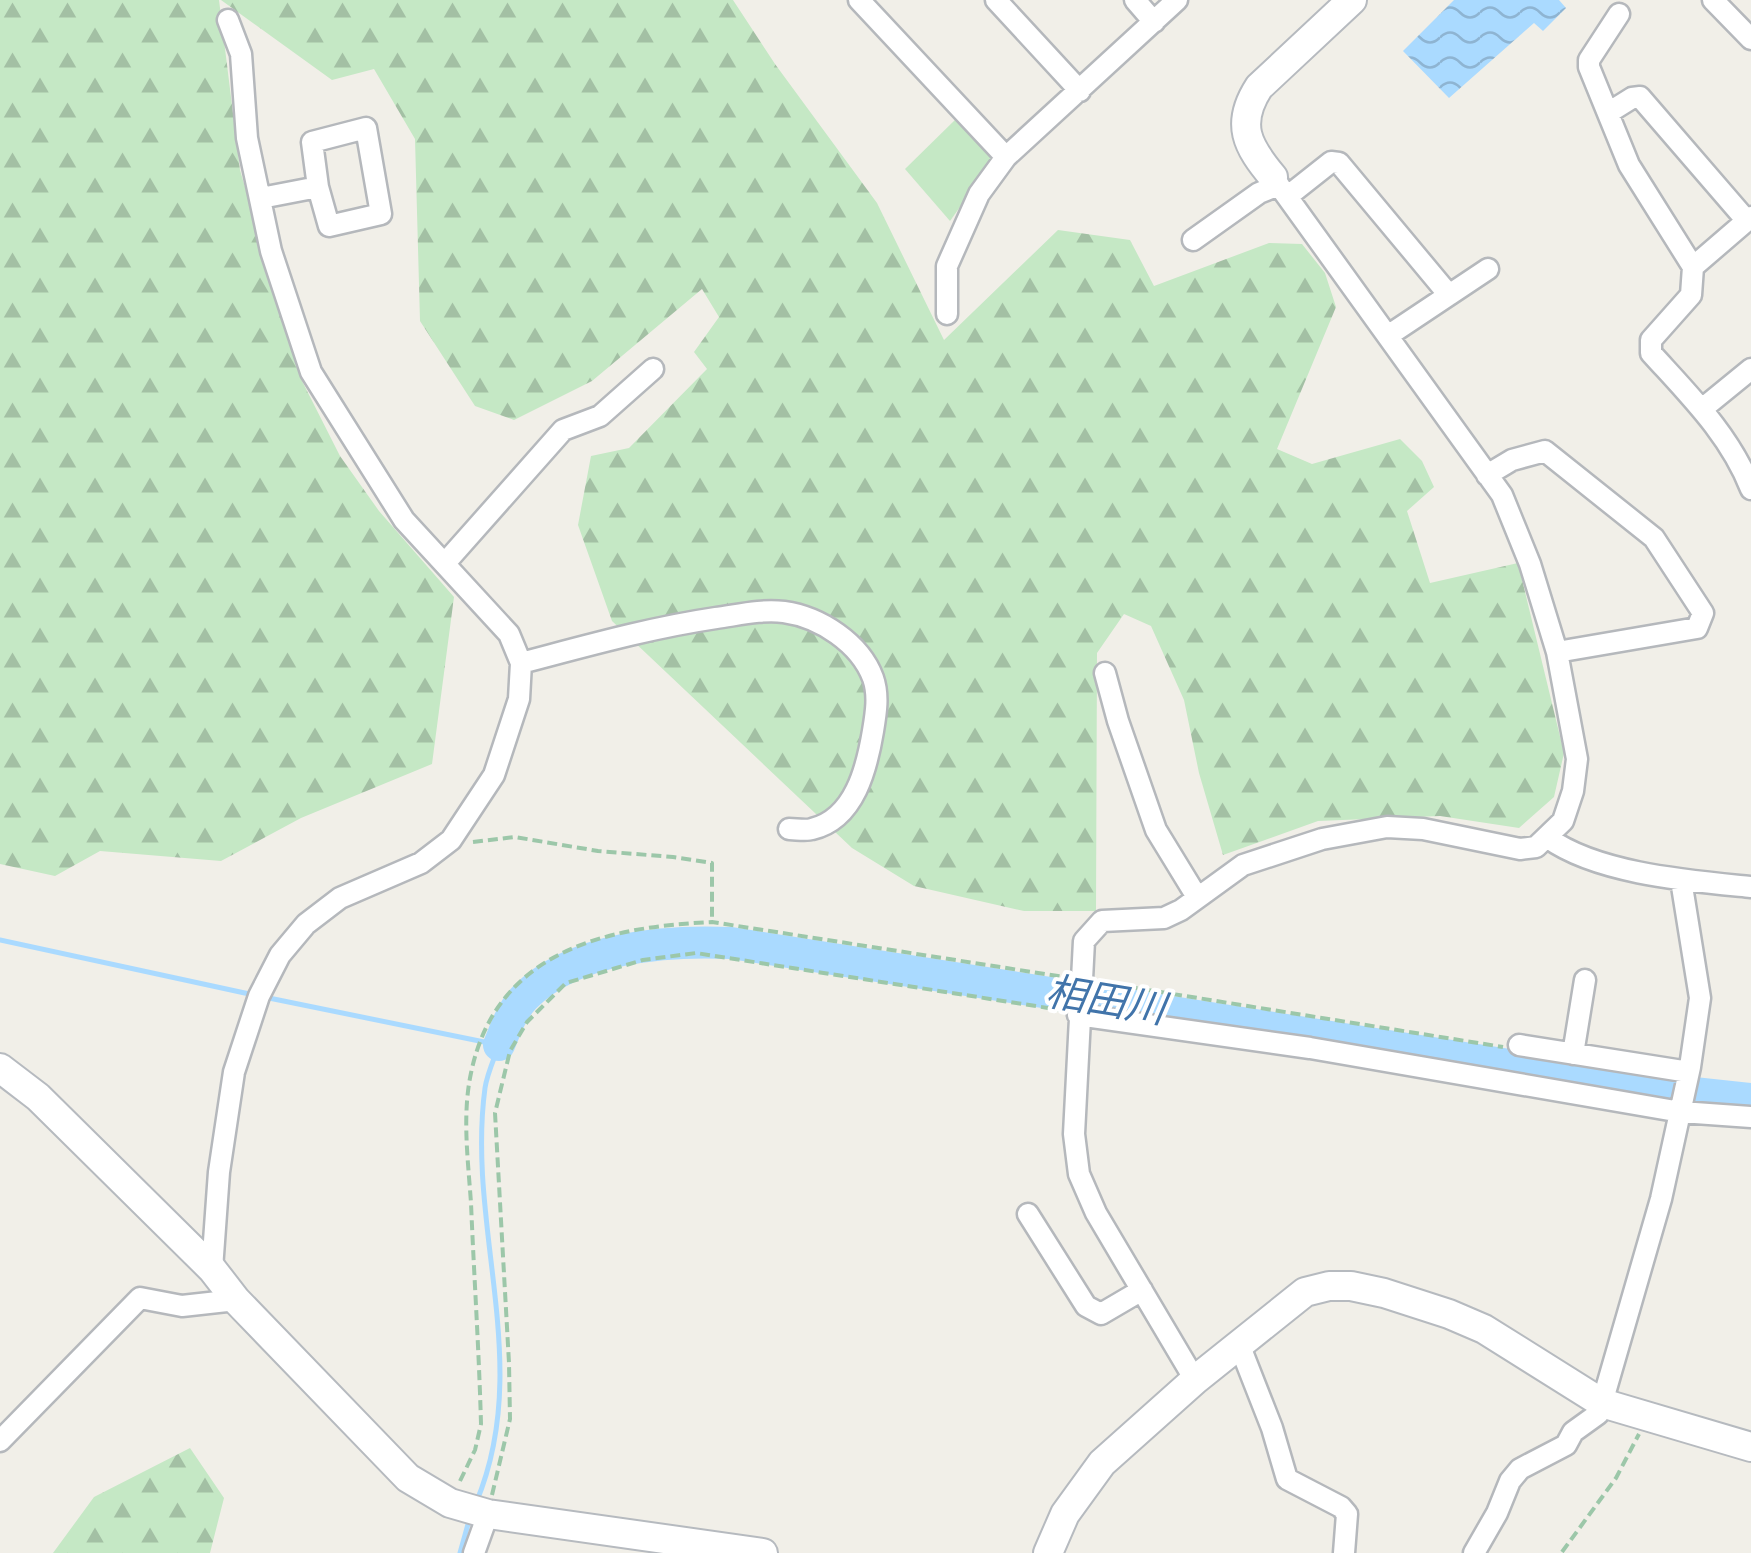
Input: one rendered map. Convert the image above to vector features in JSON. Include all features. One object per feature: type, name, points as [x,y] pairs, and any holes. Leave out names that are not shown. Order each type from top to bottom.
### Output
[{"type":"street","points":[[859,0],[1006,157]]},
{"type":"street","points":[[996,0],[1080,92]]},
{"type":"street","points":[[1135,0],[1154,22]]},
{"type":"street","points":[[948,314],[947,266],[979,194],[1006,157],[1177,0]]},
{"type":"street","points":[[1195,1380],[1096,1213],[1079,1174],[1074,1134],[1084,941],[1102,921],[1164,918],[1244,866],[1322,839],[1387,827],[1424,829],[1520,849],[1536,847],[1563,821],[1573,792],[1577,759],[1548,612],[1502,495],[1255,156],[1246,134],[1248,104],[1259,87],[1352,0]]},
{"type":"street","points":[[1713,0],[1751,39]]},
{"type":"street","points":[[1619,14],[1589,60],[1589,67],[1629,164],[1693,267],[1691,294],[1651,340],[1651,353],[1702,409],[1740,461],[1751,489]]},
{"type":"street","points":[[212,1270],[219,1172],[234,1072],[259,996],[280,956],[306,924],[340,898],[421,863],[454,836],[494,776],[519,699],[522,663],[509,634],[404,520],[311,372],[271,251],[246,138],[241,54],[228,20]]},
{"type":"street","points":[[1608,114],[1640,97],[1749,219],[1693,267]]},
{"type":"street","points":[[366,128],[380,214],[328,226],[318,187],[312,142],[366,128]]},
{"type":"street","points":[[1193,240],[1259,193],[1331,162],[1340,163],[1449,295]]},
{"type":"street","points":[[261,198],[318,187]]},
{"type":"street","points":[[1389,335],[1488,269]]},
{"type":"street","points":[[446,562],[563,430],[600,416],[653,369]]},
{"type":"street","points":[[1702,409],[1751,369]]},
{"type":"street","points":[[1487,475],[1512,460],[1545,452],[1654,538],[1703,613],[1697,628],[1558,652]]},
{"type":"street","points":[[522,663],[651,628],[754,612],[784,612],[839,634],[858,652],[876,691],[868,757],[855,794],[835,817],[813,830],[789,829]]},
{"type":"street","points":[[1105,672],[1156,830],[1197,896]]},
{"type":"street","points":[[1548,838],[1589,860],[1681,880],[1751,887]]},
{"type":"street","points":[[1474,1553],[1510,1481],[1520,1469],[1566,1445],[1574,1432],[1598,1414],[1602,1403],[1660,1199],[1688,1077],[1700,998],[1681,880]]},
{"type":"street","points":[[1573,1054],[1585,980]]},
{"type":"street","points":[[1078,1011],[1751,1117]]},
{"type":"street","points":[[1518,1045],[1688,1077]]},
{"type":"street","points":[[0,1068],[38,1096],[212,1270],[236,1300],[408,1478],[450,1503],[488,1514],[763,1553]]},
{"type":"street","points":[[1028,1214],[1086,1306],[1101,1314],[1142,1290]]},
{"type":"street","points":[[1048,1553],[1066,1514],[1102,1463],[1195,1380],[1304,1292],[1351,1286],[1420,1304],[1484,1329],[1602,1403],[1751,1448]]},
{"type":"street","points":[[0,1442],[140,1298],[182,1306],[236,1300]]},
{"type":"street","points":[[1239,1344],[1287,1478],[1347,1514],[1344,1553]]},
{"type":"street","points":[[474,1553],[488,1514]]},
{"type":"path","points":[[454,836],[474,842],[515,837],[712,864],[712,922]]},
{"type":"path","points":[[450,1503],[475,1450],[481,1424],[466,1110],[470,1075],[484,1029],[502,999],[523,977],[569,948],[665,924],[712,922],[1498,1048],[1518,1045]]},
{"type":"path","points":[[488,1514],[510,1419],[495,1114],[510,1051],[526,1022],[566,982],[642,960],[696,953],[1078,1011]]},
{"type":"path","points":[[1562,1552],[1616,1478],[1637,1441],[1643,1415]]},
{"type":"green space","points":[[0,0],[219,0],[240,170],[302,381],[340,456],[379,511],[454,597],[432,764],[301,818],[221,861],[100,851],[55,876],[0,864]]},
{"type":"green space","points":[[221,0],[733,0],[877,203],[944,340],[1058,230],[1130,240],[1154,286],[1269,243],[1302,244],[1325,273],[1336,307],[1277,449],[1312,464],[1400,439],[1422,461],[1434,487],[1407,511],[1430,583],[1518,563],[1564,753],[1554,797],[1519,828],[1440,816],[1318,821],[1223,855],[1199,773],[1184,700],[1151,626],[1124,614],[1097,653],[1096,911],[1024,911],[914,886],[852,848],[612,621],[578,525],[591,456],[629,448],[707,369],[694,352],[719,317],[702,289],[592,381],[514,420],[475,406],[420,321],[415,139],[374,69],[332,80]]},
{"type":"green space","points":[[957,118],[994,159],[950,221],[905,169]]},
{"type":"green space","points":[[190,1448],[224,1498],[210,1553],[53,1553],[94,1497]]},
{"type":"water","points":[[1454,0],[1559,0],[1566,8],[1543,31],[1534,23],[1449,98],[1403,51]]},
{"type":"waterway","points":[[0,940],[254,995]]},
{"type":"waterway","name":"相田川","points":[[499,1045],[520,1002],[545,980],[569,967],[622,950],[678,943],[731,943],[1675,1091],[1751,1099]]},
{"type":"waterway","points":[[264,997],[499,1045],[485,1088],[482,1141],[499,1348],[499,1400],[492,1451],[476,1503]]},
{"type":"waterway","points":[[460,1553],[470,1517]]}]
